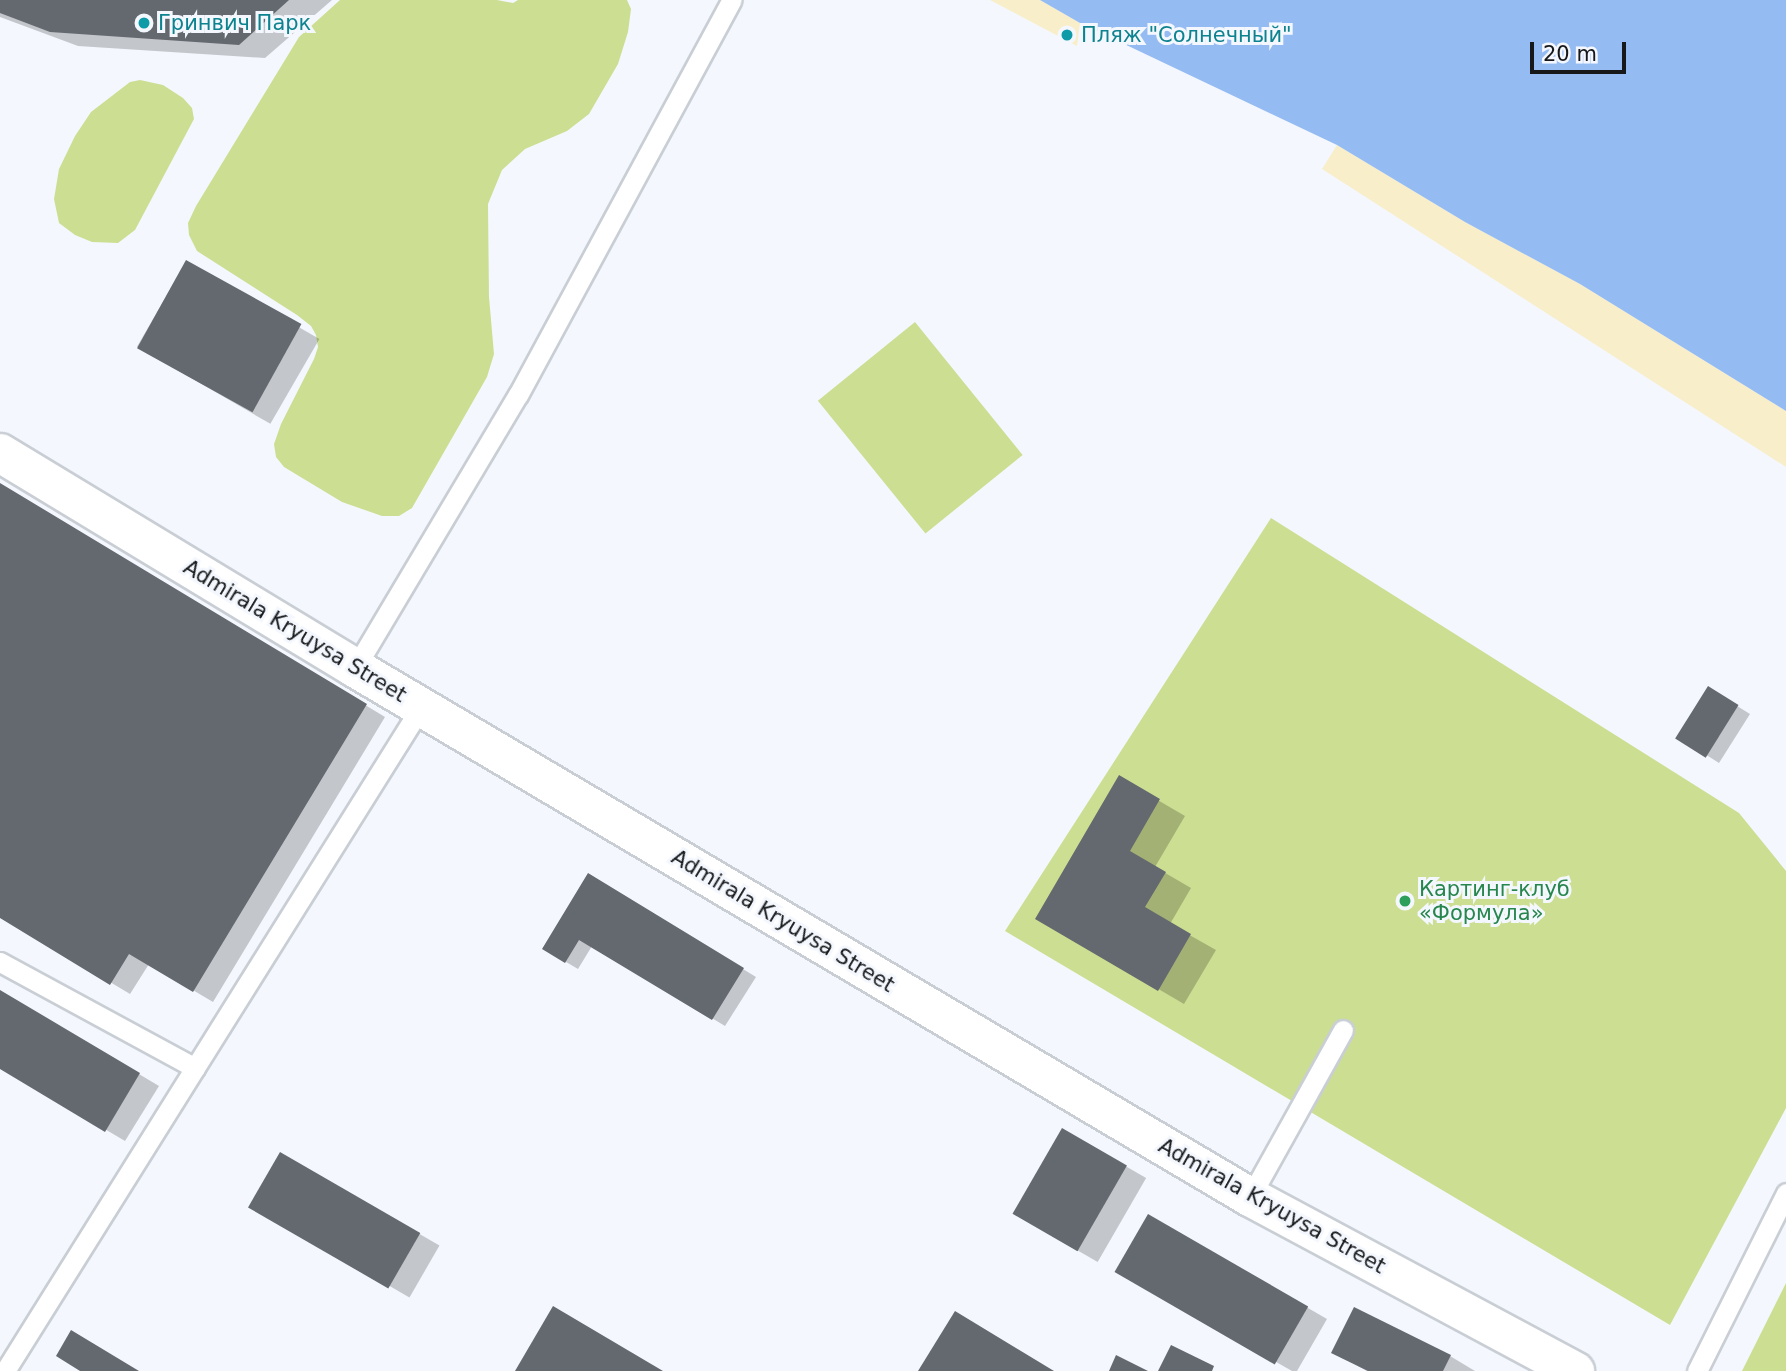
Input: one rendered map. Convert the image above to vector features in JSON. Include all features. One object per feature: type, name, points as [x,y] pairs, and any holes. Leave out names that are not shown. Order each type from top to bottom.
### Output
[{"type":"street","name":"Admirala Kryuysa Street","points":[[0,453],[355,667],[1250,1197],[1575,1371]]},
{"type":"lane","points":[[355,667],[519,395],[732,0]]},
{"type":"lane","points":[[5,1371],[421,706]]},
{"type":"lane","points":[[0,962],[195,1068]]},
{"type":"lane","points":[[1250,1197],[1343,1030]]},
{"type":"lane","points":[[1697,1371],[1786,1193]]},
{"type":"green space","points":[[340,0],[497,0],[513,3],[518,0],[627,0],[631,9],[628,32],[618,64],[589,114],[567,131],[525,149],[502,170],[488,204],[489,297],[494,354],[487,377],[412,508],[399,516],[382,516],[342,502],[284,467],[276,457],[274,444],[281,424],[314,359],[318,347],[316,335],[311,326],[297,315],[197,251],[189,235],[188,223],[196,206],[299,37]]},
{"type":"green space","points":[[140,80],[163,85],[183,98],[192,108],[194,119],[135,230],[118,243],[92,242],[75,235],[59,223],[54,199],[59,169],[75,136],[91,112],[130,82]]},
{"type":"green space","points":[[915,322],[1023,455],[925,534],[818,401]]},
{"type":"green space","name":"Картинг-клуб «Формула»","points":[[1271,518],[1739,813],[1786,871],[1786,1108],[1670,1325],[1005,931]]},
{"type":"green space","points":[[1786,1283],[1786,1371],[1742,1371]]},
{"type":"sand","name":"Пляж \"Солнечный\"","points":[[990,0],[1040,0],[1080,23],[1077,46]]},
{"type":"sand","points":[[1337,145],[1465,222],[1580,284],[1786,411],[1786,467],[1322,169]]},
{"type":"water","points":[[1040,0],[1786,0],[1786,411],[1580,284],[1465,222],[1337,145],[1080,23]]},
{"type":"building","name":"Гринвич Парк","points":[[0,0],[289,0],[239,45],[50,32],[0,13]]},
{"type":"building","points":[[186,260],[301,324],[252,412],[137,348]]},
{"type":"building","points":[[0,483],[367,704],[193,992],[129,954],[110,985],[0,918]]},
{"type":"building","points":[[1708,686],[1739,705],[1706,758],[1675,739]]},
{"type":"building","points":[[1119,775],[1160,799],[1130,851],[1166,872],[1145,907],[1191,934],[1158,991],[1035,919]]},
{"type":"building","points":[[588,873],[744,968],[712,1020],[579,940],[565,963],[542,949]]},
{"type":"building","points":[[0,990],[140,1073],[105,1132],[0,1069]]},
{"type":"building","points":[[1062,1128],[1127,1166],[1077,1251],[1012,1214]]},
{"type":"building","points":[[280,1152],[420,1233],[388,1288],[248,1207]]},
{"type":"building","points":[[1148,1214],[1308,1306],[1275,1365],[1114,1272]]},
{"type":"building","points":[[553,1306],[663,1371],[515,1371]]},
{"type":"building","points":[[1354,1307],[1451,1355],[1443,1371],[1368,1371],[1331,1353]]},
{"type":"building","points":[[955,1311],[1054,1371],[918,1371]]},
{"type":"building","points":[[71,1330],[139,1371],[80,1371],[56,1356]]},
{"type":"building","points":[[1171,1345],[1214,1366],[1212,1371],[1158,1371]]},
{"type":"building","points":[[1116,1355],[1148,1371],[1109,1371]]},
{"type":"place","name":"Гринвич Парк","points":[[144,23]]},
{"type":"place","name":"Пляж \"Солнечный\"","points":[[1067,35]]},
{"type":"place","name":"Картинг-клуб «Формула»","points":[[1405,901]]}]
